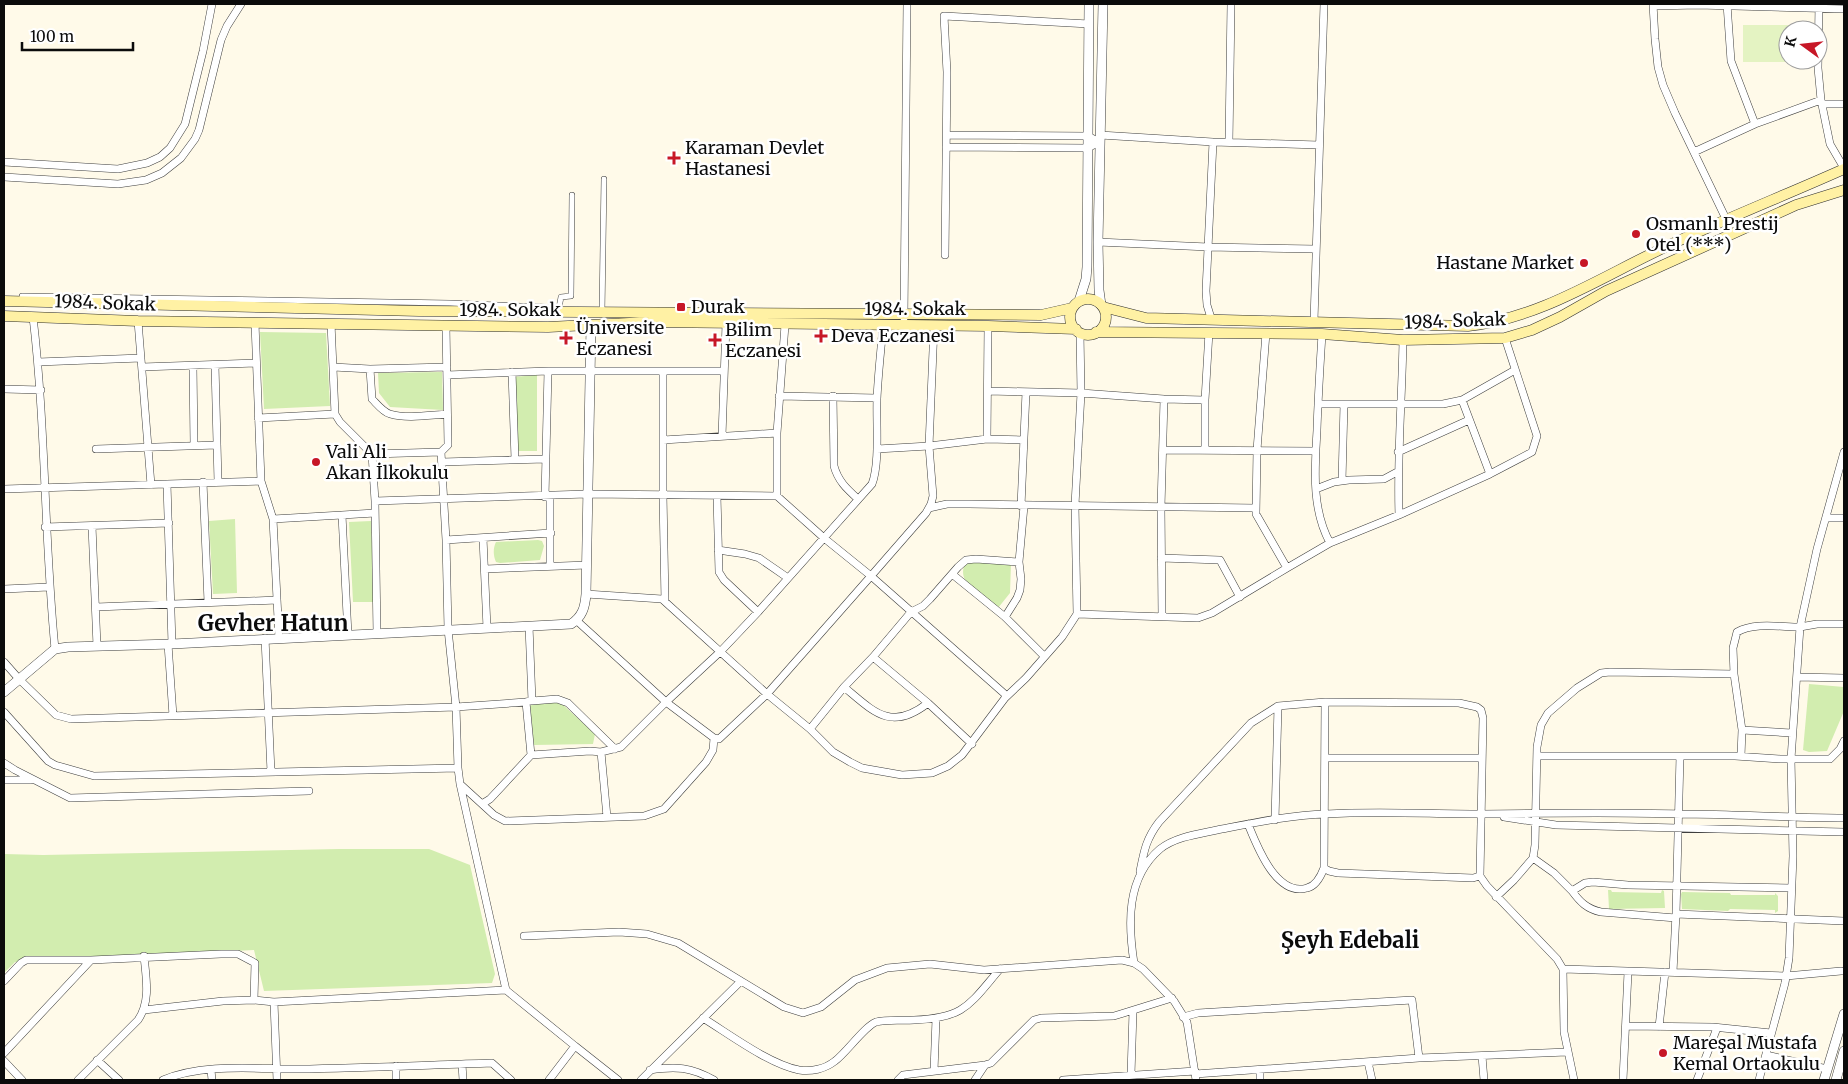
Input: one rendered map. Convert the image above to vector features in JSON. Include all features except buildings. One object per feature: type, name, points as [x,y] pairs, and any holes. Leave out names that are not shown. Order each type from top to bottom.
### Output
[{"type":"main road","points":[[4,301],[409,311],[1041,315],[1076,305],[1087,299],[1093,300],[1102,306],[1146,318],[1211,318],[1468,326],[1490,323],[1520,314],[1587,288],[1674,243],[1844,169]]},
{"type":"main road","name":"1984. Sokak","points":[[1096,332],[1322,334],[1403,340],[1505,338],[1532,330],[1560,317],[1606,291],[1796,205],[1844,190]]},
{"type":"main road","points":[[1076,305],[1070,320],[1078,331],[1091,334],[1101,329],[1106,319],[1102,306]]},
{"type":"main road","name":"1984. Sokak","points":[[4,316],[138,321],[446,326],[548,327],[650,322],[988,326],[1078,331]]},
{"type":"main road","points":[[1479,324],[1480,339]]},
{"type":"street","points":[[4,162],[118,169],[147,164],[160,157],[170,148],[185,124],[203,52],[212,4]]},
{"type":"street","points":[[4,177],[118,184],[146,180],[173,166],[188,149],[199,130],[220,40],[241,4]]},
{"type":"street","points":[[904,326],[907,4]]},
{"type":"street","points":[[1076,305],[1086,279],[1087,267],[1089,4]]},
{"type":"street","points":[[1102,306],[1098,282],[1098,242],[1103,4]]},
{"type":"street","points":[[1229,142],[1232,4]]},
{"type":"street","points":[[1314,321],[1324,4]]},
{"type":"street","points":[[1727,220],[1675,113],[1658,67],[1654,39],[1654,5],[1727,5],[1844,9]]},
{"type":"street","points":[[1727,5],[1731,60],[1755,124]]},
{"type":"street","points":[[1819,7],[1818,68],[1822,102],[1830,144],[1844,169]]},
{"type":"street","points":[[945,255],[947,72],[944,16],[1089,24]]},
{"type":"street","points":[[1694,152],[1755,124],[1822,102],[1844,104]]},
{"type":"street","points":[[946,135],[1087,136],[1100,139],[1319,145]]},
{"type":"street","points":[[946,147],[1087,148],[1100,139]]},
{"type":"street","points":[[1211,318],[1206,299],[1213,142]]},
{"type":"street","points":[[602,312],[604,179]]},
{"type":"street","points":[[22,296],[450,303],[559,308],[561,297],[571,296],[572,195]]},
{"type":"street","points":[[1098,242],[1316,249]]},
{"type":"street","points":[[33,317],[41,390],[45,528],[55,649]]},
{"type":"street","points":[[138,321],[151,485]]},
{"type":"street","points":[[255,323],[261,481],[273,519],[279,639]]},
{"type":"street","points":[[332,323],[335,414],[340,422],[372,454],[375,501],[377,634]]},
{"type":"street","points":[[722,436],[726,324]]},
{"type":"street","points":[[4,692],[55,649],[570,624],[585,609],[591,325]]},
{"type":"street","points":[[778,496],[776,433],[785,325]]},
{"type":"street","points":[[372,454],[441,452],[448,445],[446,326]]},
{"type":"street","points":[[482,804],[490,799],[531,755],[601,752],[615,749],[626,742],[721,651],[872,484],[877,449],[877,398],[882,326]]},
{"type":"street","points":[[576,620],[666,702],[714,738],[718,739],[767,694],[928,508],[932,496],[929,446],[934,326]]},
{"type":"street","points":[[987,439],[988,326]]},
{"type":"street","points":[[586,594],[655,598],[665,601],[767,694],[810,729],[833,752],[862,768],[902,775],[932,773],[948,766],[962,756],[1008,696],[1062,637],[1077,614],[1075,505],[1081,393],[1078,331]]},
{"type":"street","points":[[1205,450],[1205,400],[1209,332]]},
{"type":"street","points":[[1266,333],[1257,450],[1256,514],[1287,568]]},
{"type":"street","points":[[1322,334],[1316,489],[1321,522],[1330,543]]},
{"type":"street","points":[[1077,614],[1198,618],[1212,613],[1330,543],[1398,516],[1490,474],[1532,452],[1537,436],[1505,338]]},
{"type":"street","points":[[1398,516],[1397,472],[1402,405],[1403,340]]},
{"type":"street","points":[[38,362],[141,358]]},
{"type":"street","points":[[142,367],[256,363]]},
{"type":"street","points":[[215,365],[218,482]]},
{"type":"street","points":[[193,366],[194,445]]},
{"type":"street","points":[[333,367],[512,372],[590,370],[723,371]]},
{"type":"street","points":[[370,368],[372,399],[386,412],[411,416],[447,414]]},
{"type":"street","points":[[1318,404],[1443,404],[1462,400],[1515,370]]},
{"type":"street","points":[[548,371],[546,459],[551,534],[550,566]]},
{"type":"street","points":[[512,372],[515,459]]},
{"type":"street","points":[[663,372],[665,601]]},
{"type":"street","points":[[4,389],[41,390]]},
{"type":"street","points":[[988,391],[1081,393],[1205,400]]},
{"type":"street","points":[[1004,617],[1020,590],[1019,562],[1023,506],[1023,440],[1026,392]]},
{"type":"street","points":[[778,396],[877,398]]},
{"type":"street","points":[[833,396],[834,466],[837,475],[845,487],[858,499]]},
{"type":"street","points":[[1162,617],[1161,506],[1164,399]]},
{"type":"street","points":[[1462,400],[1490,474]]},
{"type":"street","points":[[1342,481],[1344,404]]},
{"type":"street","points":[[258,418],[335,414]]},
{"type":"street","points":[[1398,452],[1470,420]]},
{"type":"street","points":[[663,440],[776,433]]},
{"type":"street","points":[[877,449],[929,446],[987,439],[1023,440]]},
{"type":"street","points":[[96,449],[217,445]]},
{"type":"street","points":[[1163,450],[1316,451]]},
{"type":"street","points":[[441,452],[446,540],[448,629],[456,707],[458,768],[506,990],[618,1080]]},
{"type":"street","points":[[1759,1080],[1786,976],[1792,888],[1792,733],[1800,627],[1817,549],[1844,452]]},
{"type":"street","points":[[442,462],[546,459]]},
{"type":"street","points":[[1316,489],[1342,481],[1384,479],[1397,472]]},
{"type":"street","points":[[4,489],[261,481]]},
{"type":"street","points":[[203,482],[208,602]]},
{"type":"street","points":[[167,484],[173,716]]},
{"type":"street","points":[[375,501],[587,494],[778,496],[824,538],[871,576],[1008,696]]},
{"type":"street","points":[[717,496],[719,572],[724,580],[758,612]]},
{"type":"street","points":[[928,508],[947,504],[1256,508]]},
{"type":"street","points":[[273,519],[375,513]]},
{"type":"street","points":[[342,515],[348,635]]},
{"type":"street","points":[[1826,518],[1844,518]]},
{"type":"street","points":[[45,528],[169,523]]},
{"type":"street","points":[[92,526],[97,646]]},
{"type":"street","points":[[446,540],[551,534]]},
{"type":"street","points":[[483,538],[487,628]]},
{"type":"street","points":[[718,550],[759,558],[788,578]]},
{"type":"street","points":[[1161,558],[1220,560],[1240,597]]},
{"type":"street","points":[[810,729],[844,687],[873,657],[911,612],[923,606],[966,560],[1019,562]]},
{"type":"street","points":[[485,569],[587,565]]},
{"type":"street","points":[[952,574],[1004,617],[1044,656]]},
{"type":"street","points":[[4,589],[49,587]]},
{"type":"street","points":[[96,607],[277,600]]},
{"type":"street","points":[[1741,756],[1742,730],[1734,674],[1733,648],[1737,632],[1742,629],[1757,627],[1844,624]]},
{"type":"street","points":[[529,626],[531,755]]},
{"type":"street","points":[[265,638],[271,772]]},
{"type":"street","points":[[873,657],[928,703],[972,744]]},
{"type":"street","points":[[4,662],[19,679],[62,718],[71,720],[456,707],[558,700],[568,703],[615,749]]},
{"type":"street","points":[[1496,897],[1533,858],[1536,821],[1537,756],[1541,725],[1548,713],[1577,688],[1600,674],[1647,672],[1734,674]]},
{"type":"street","points":[[1797,677],[1844,678]]},
{"type":"street","points":[[844,687],[872,710],[885,717],[909,716],[928,703]]},
{"type":"street","points":[[1248,824],[1258,847],[1280,882],[1291,887],[1303,889],[1315,884],[1324,868],[1325,702]]},
{"type":"street","points":[[1134,963],[1131,938],[1131,912],[1134,888],[1140,871],[1145,845],[1150,834],[1251,723],[1278,706],[1325,702],[1459,704],[1477,707],[1481,710],[1483,718],[1480,876],[1496,897],[1557,959],[1563,969],[1562,1010],[1567,1052],[1574,1080]]},
{"type":"street","points":[[1275,820],[1278,706]]},
{"type":"street","points":[[4,712],[48,761],[55,766],[94,776],[458,768]]},
{"type":"street","points":[[1742,730],[1792,733]]},
{"type":"street","points":[[460,784],[494,815],[505,820],[644,816],[664,809],[711,756],[714,738]]},
{"type":"street","points":[[1537,756],[1741,756],[1830,759],[1840,749],[1844,741]]},
{"type":"street","points":[[601,752],[607,817]]},
{"type":"street","points":[[1673,972],[1680,756]]},
{"type":"street","points":[[1326,758],[1482,758]]},
{"type":"street","points":[[4,763],[70,798],[309,791]]},
{"type":"street","points":[[4,780],[35,780]]},
{"type":"street","points":[[1140,871],[1167,844],[1179,839],[1248,824],[1324,814],[1536,812],[1844,818]]},
{"type":"street","points":[[1481,814],[1556,825],[1844,832]]},
{"type":"street","points":[[1533,858],[1554,873],[1591,910],[1610,913],[1676,916],[1844,921]]},
{"type":"street","points":[[1324,868],[1338,873],[1473,878],[1480,876]]},
{"type":"street","points":[[1572,891],[1589,882],[1628,885],[1792,888]]},
{"type":"street","points":[[524,936],[619,932],[660,936],[678,943],[784,1007],[802,1012],[821,1007],[856,980],[887,968],[930,964],[984,970],[1122,960],[1134,963],[1143,969],[1172,998],[1187,1022],[1196,1075]]},
{"type":"street","points":[[4,981],[26,960],[91,960],[144,956],[238,954],[255,963],[254,1000]]},
{"type":"street","points":[[78,1080],[138,1020],[144,1010],[147,992],[144,956]]},
{"type":"street","points":[[4,1053],[91,960]]},
{"type":"street","points":[[703,1018],[760,1053],[786,1066],[800,1070],[826,1067],[848,1049],[872,1024],[877,1022],[936,1019],[948,1017],[961,1011],[971,1003],[1000,969]]},
{"type":"street","points":[[1563,969],[1786,976],[1841,971]]},
{"type":"street","points":[[1623,1080],[1628,972]]},
{"type":"street","points":[[1659,1027],[1664,972]]},
{"type":"street","points":[[641,1080],[740,981]]},
{"type":"street","points":[[144,1010],[223,1001],[254,1000],[273,1002],[506,990]]},
{"type":"street","points":[[898,1080],[903,1076],[991,1063],[1034,1020],[1041,1018],[1114,1016],[1172,998]]},
{"type":"street","points":[[1184,1017],[1198,1013],[1412,1000],[1419,1058]]},
{"type":"street","points":[[273,1002],[277,1080]]},
{"type":"street","points":[[1131,1075],[1133,1011]]},
{"type":"street","points":[[1824,1080],[1844,1014]]},
{"type":"street","points":[[934,1072],[936,1019]]},
{"type":"street","points":[[1626,1026],[1717,1028],[1771,1033]]},
{"type":"street","points":[[1698,1080],[1717,1028]]},
{"type":"street","points":[[549,1080],[575,1046]]},
{"type":"street","points":[[1836,1080],[1844,1051]]},
{"type":"street","points":[[1063,1080],[1131,1075],[1196,1075],[1419,1058],[1567,1052]]},
{"type":"street","points":[[1766,1055],[1827,1069]]},
{"type":"street","points":[[1482,1056],[1484,1080]]},
{"type":"street","points":[[97,1060],[119,1080]]},
{"type":"street","points":[[4,1061],[22,1080]]},
{"type":"street","points":[[1368,1062],[1372,1080]]},
{"type":"street","points":[[163,1080],[188,1071],[492,1063],[511,1080]]},
{"type":"street","points":[[462,1064],[463,1080]]},
{"type":"street","points":[[975,1080],[985,1065]]},
{"type":"street","points":[[396,1066],[396,1080]]},
{"type":"street","points":[[650,1070],[673,1067],[685,1068],[714,1080]]},
{"type":"street","points":[[211,1070],[212,1080]]},
{"type":"street","points":[[1260,1070],[1260,1080]]},
{"type":"green space","points":[[1743,25],[1778,25],[1778,62],[1743,62]]},
{"type":"green space","points":[[260,332],[326,333],[330,406],[264,409]]},
{"type":"green space","points":[[442,372],[443,410],[390,407],[379,393],[378,373]]},
{"type":"green space","points":[[537,375],[537,451],[516,451],[513,377]]},
{"type":"green space","points":[[235,519],[237,593],[213,594],[209,521]]},
{"type":"green space","points":[[371,521],[374,602],[353,602],[349,522]]},
{"type":"green space","points":[[542,541],[544,546],[540,560],[496,562],[494,547],[496,542]]},
{"type":"green space","points":[[968,561],[1011,563],[1010,593],[998,608],[965,580],[963,570]]},
{"type":"green space","points":[[1809,684],[1844,687],[1844,711],[1827,751],[1809,752],[1803,750]]},
{"type":"green space","points":[[535,703],[561,703],[595,734],[593,744],[534,745],[530,706]]},
{"type":"green space","points":[[429,849],[470,865],[495,974],[492,983],[264,991],[254,950],[15,962],[4,973],[4,854],[43,855]]},
{"type":"green space","points":[[1608,890],[1612,892],[1661,893],[1662,890],[1664,891],[1665,908],[1609,909]]},
{"type":"green space","points":[[1682,892],[1730,893],[1731,895],[1775,895],[1775,893],[1778,896],[1778,911],[1775,913],[1775,910],[1730,909],[1728,911],[1682,909]]},
{"type":"place","name":"Karaman Devlet Hastanesi","points":[[674,158]]},
{"type":"place","name":"Osmanlı Prestij Otel (***)","points":[[1636,234]]},
{"type":"place","name":"Hastane Market","points":[[1584,263]]},
{"type":"place","name":"Durak","points":[[681,307]]},
{"type":"place","name":"Deva Eczanesi","points":[[821,336]]},
{"type":"place","name":"Üniversite Eczanesi","points":[[566,338]]},
{"type":"place","name":"Bilim Eczanesi","points":[[715,340]]},
{"type":"place","name":"Vali Ali Akan İlkokulu","points":[[316,462]]},
{"type":"place","name":"Mareşal Mustafa Kemal Ortaokulu","points":[[1663,1053]]},
{"type":"district","name":"Gevher Hatun","points":[[273,623]]},
{"type":"district","name":"Şeyh Edebali","points":[[1350,940]]}]
